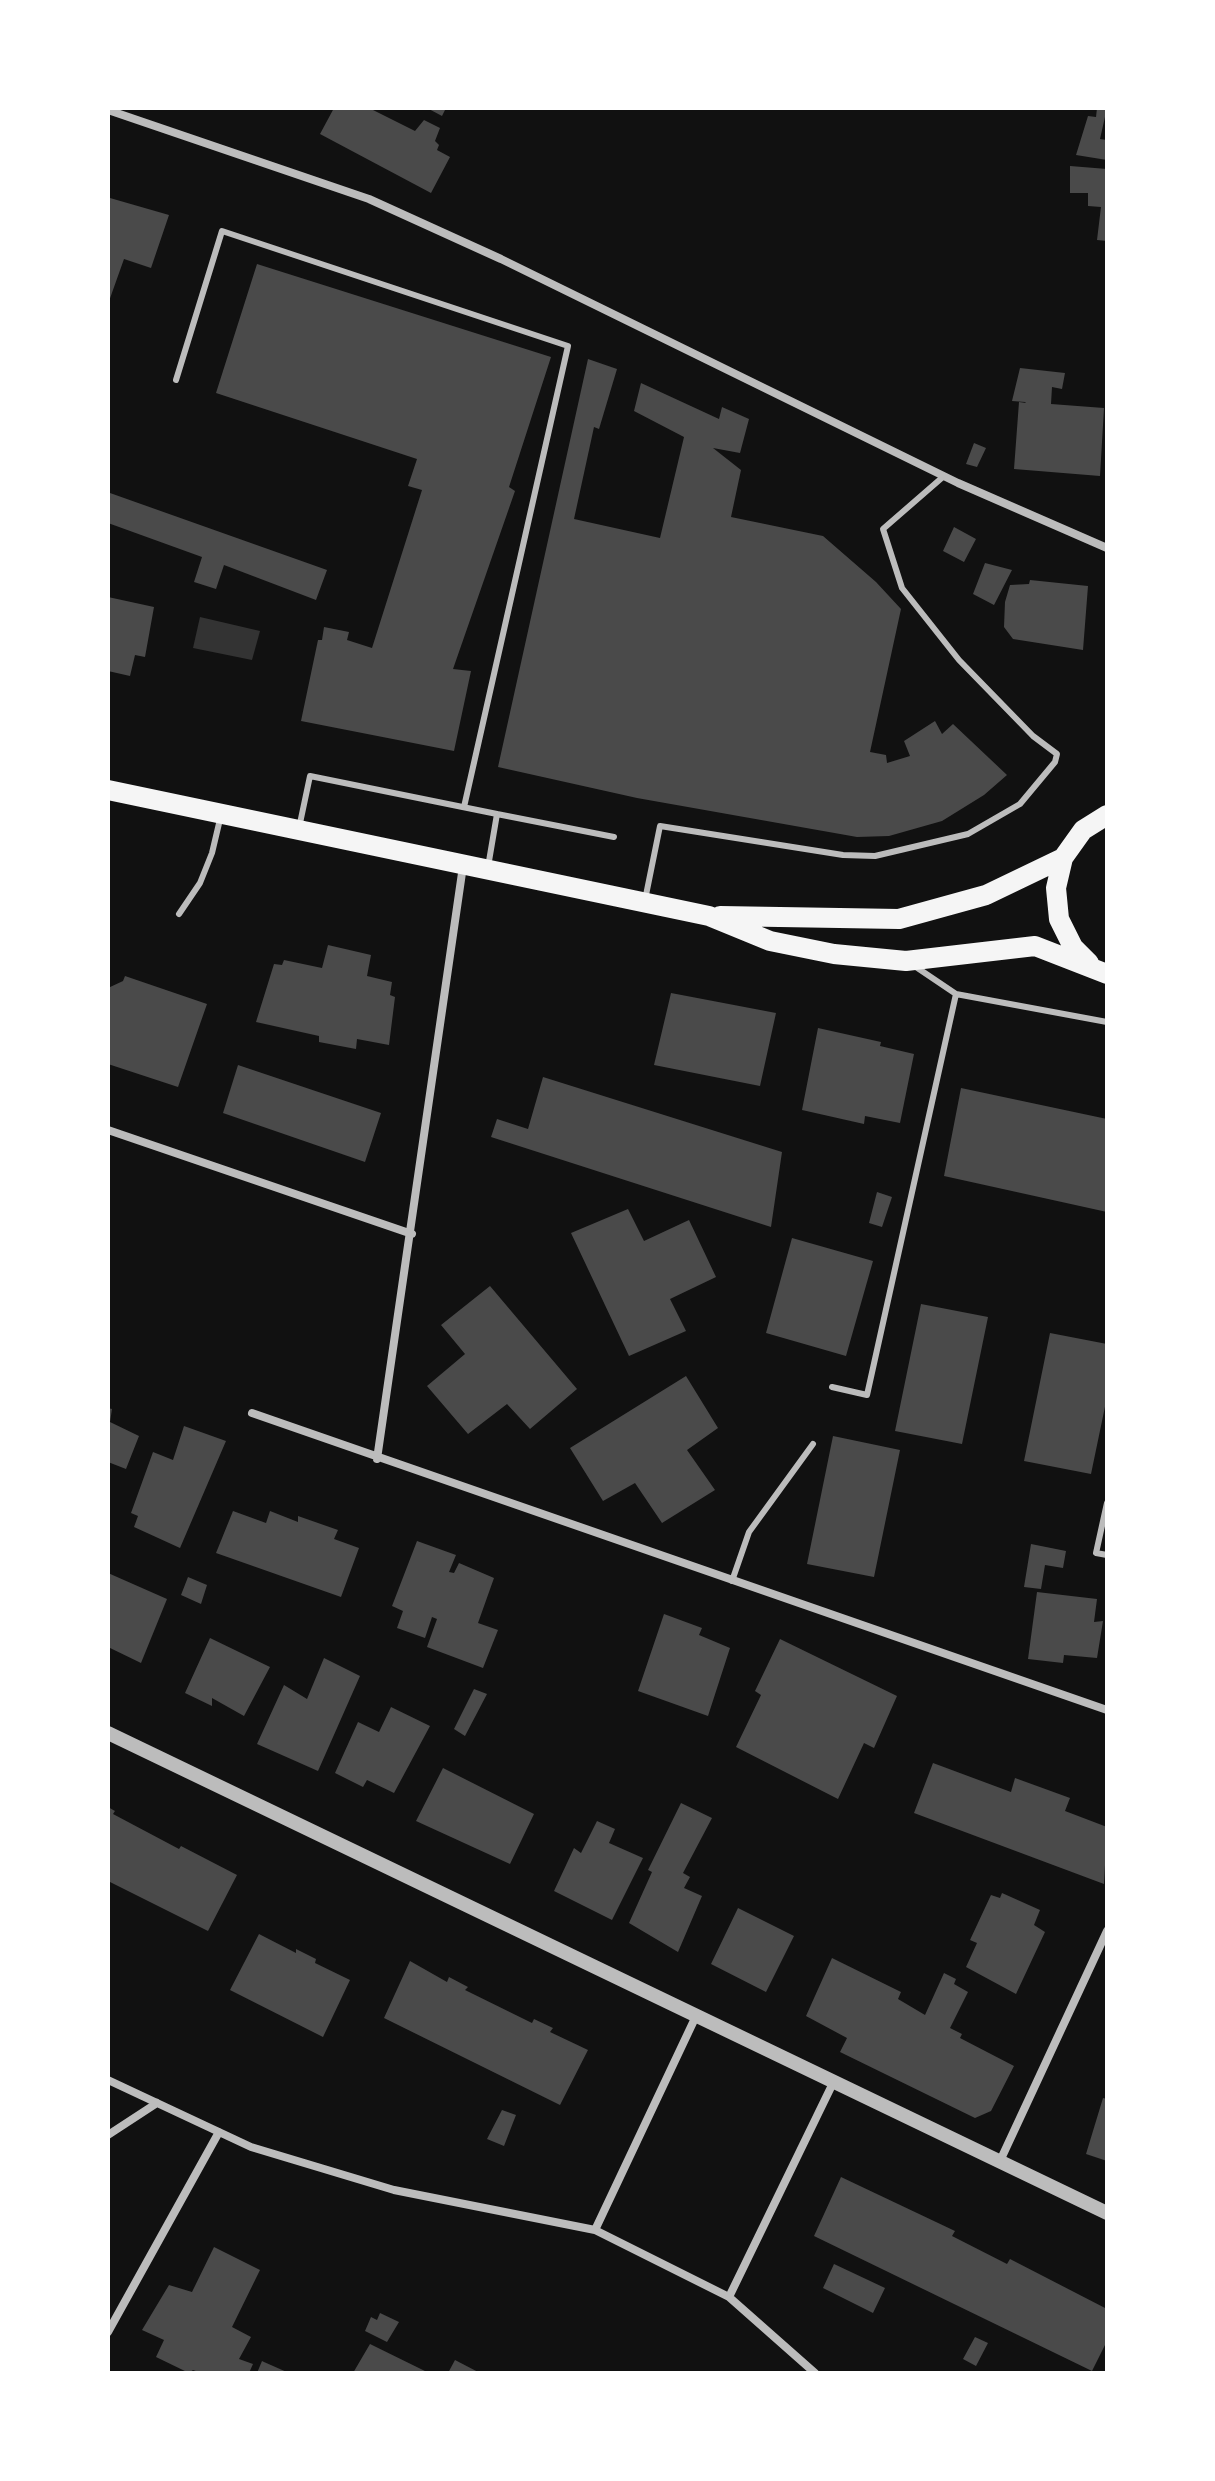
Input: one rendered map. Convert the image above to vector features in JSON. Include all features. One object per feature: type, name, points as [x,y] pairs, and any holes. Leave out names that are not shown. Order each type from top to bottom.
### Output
[{"type":"main road","points":[[108,790],[709,916],[899,919],[932,913],[986,895],[1063,858]]},
{"type":"main road","points":[[1101,971],[1073,947],[1059,919],[1056,888],[1063,858],[1083,830],[1107,815]]},
{"type":"main road","points":[[709,916],[770,941],[834,954],[906,961],[1035,946],[1101,971]]},
{"type":"street","points":[[108,110],[369,199],[501,259],[944,476],[1107,548]]},
{"type":"street","points":[[377,1459],[463,865]]},
{"type":"street","points":[[108,1130],[412,1234]]},
{"type":"street","points":[[252,1413],[377,1459],[1107,1710]]},
{"type":"street","points":[[108,1733],[697,2013],[1107,2213]]},
{"type":"street","points":[[1000,2161],[1107,1931]]},
{"type":"street","points":[[595,2230],[697,2013]]},
{"type":"street","points":[[108,2080],[251,2147],[394,2190],[595,2230],[729,2297],[815,2373]]},
{"type":"street","points":[[729,2297],[834,2081]]},
{"type":"street","points":[[108,2135],[157,2103]]},
{"type":"street","points":[[108,2332],[219,2132]]},
{"type":"lane","points":[[176,380],[222,231],[568,346],[464,807]]},
{"type":"lane","points":[[644,903],[660,826],[843,855],[875,856],[968,834],[1020,804],[1055,762],[1057,754],[1033,736],[959,660],[902,588],[883,529],[944,476]]},
{"type":"lane","points":[[299,830],[310,776],[614,837]]},
{"type":"lane","points":[[179,914],[200,883],[212,853],[221,813]]},
{"type":"lane","points":[[487,871],[497,814]]},
{"type":"lane","points":[[906,961],[956,994],[1107,1022]]},
{"type":"lane","points":[[832,1387],[867,1395],[956,994]]},
{"type":"lane","points":[[732,1581],[749,1532],[813,1444]]},
{"type":"lane","points":[[1107,1503],[1096,1553],[1107,1555]]},
{"type":"shaded area","points":[[200,617],[260,631],[252,660],[193,648]]},
{"type":"building","points":[[334,108],[369,108],[415,131],[424,120],[440,128],[435,141],[439,145],[437,150],[450,157],[431,193],[320,134]]},
{"type":"building","points":[[427,108],[446,108],[442,116]]},
{"type":"building","points":[[1097,108],[1107,108],[1100,139],[1107,140],[1107,160],[1076,155],[1088,116],[1096,117]]},
{"type":"building","points":[[1070,166],[1107,169],[1107,241],[1097,240],[1101,207],[1088,206],[1088,193],[1070,193]]},
{"type":"building","points":[[110,198],[169,215],[151,268],[124,259],[108,304]]},
{"type":"building","points":[[257,264],[551,357],[509,487],[515,491],[453,669],[471,671],[454,751],[301,721],[318,640],[322,640],[324,627],[349,632],[347,640],[372,648],[422,490],[408,486],[417,459],[216,393]]},
{"type":"building","points":[[588,359],[617,369],[599,429],[594,427],[574,519],[660,538],[684,437],[634,411],[641,383],[719,419],[722,407],[749,419],[740,453],[713,448],[741,470],[731,517],[823,536],[876,582],[901,609],[870,752],[886,755],[887,763],[910,756],[904,741],[935,721],[942,734],[953,724],[1007,775],[984,795],[942,821],[889,836],[857,837],[637,798],[498,767]]},
{"type":"building","points":[[1020,368],[1065,373],[1062,389],[1052,387],[1051,404],[1104,408],[1100,476],[1014,469],[1019,402],[1026,403],[1025,402],[1012,401]]},
{"type":"building","points":[[974,443],[986,448],[977,467],[966,464]]},
{"type":"building","points":[[110,493],[327,570],[316,600],[224,565],[216,589],[194,582],[202,557],[108,523]]},
{"type":"building","points":[[954,527],[976,539],[964,562],[943,551]]},
{"type":"building","points":[[985,563],[1012,570],[994,605],[973,594]]},
{"type":"building","points":[[1030,580],[1088,586],[1083,650],[1013,639],[1004,627],[1005,602],[1010,585],[1029,584]]},
{"type":"building","points":[[108,597],[154,607],[145,657],[135,655],[130,676],[108,671]]},
{"type":"building","points":[[328,945],[371,955],[367,976],[392,982],[390,995],[395,997],[389,1045],[357,1039],[356,1049],[319,1042],[319,1036],[256,1022],[274,964],[282,965],[284,960],[322,968]]},
{"type":"building","points":[[125,976],[207,1004],[178,1087],[108,1064],[108,988],[123,981]]},
{"type":"building","points":[[671,993],[776,1013],[760,1086],[654,1065]]},
{"type":"building","points":[[818,1028],[881,1042],[880,1046],[914,1054],[900,1123],[865,1116],[864,1124],[802,1110]]},
{"type":"building","points":[[238,1065],[381,1113],[365,1162],[223,1113]]},
{"type":"building","points":[[543,1077],[782,1152],[771,1227],[491,1137],[497,1119],[528,1129]]},
{"type":"building","points":[[961,1088],[1107,1119],[1107,1212],[944,1176]]},
{"type":"building","points":[[877,1192],[892,1197],[882,1227],[869,1223]]},
{"type":"building","points":[[628,1209],[644,1241],[689,1220],[716,1277],[670,1299],[686,1331],[629,1356],[571,1233]]},
{"type":"building","points":[[792,1238],[873,1261],[846,1356],[766,1333]]},
{"type":"building","points":[[490,1286],[577,1389],[530,1429],[507,1404],[468,1434],[427,1386],[465,1354],[441,1325]]},
{"type":"building","points":[[921,1304],[988,1317],[962,1444],[895,1431]]},
{"type":"building","points":[[1050,1333],[1107,1344],[1107,1397],[1091,1474],[1024,1461]]},
{"type":"building","points":[[686,1376],[718,1428],[687,1450],[715,1490],[662,1523],[635,1483],[603,1501],[570,1448]]},
{"type":"building","points":[[108,1408],[112,1409],[110,1422],[139,1436],[126,1469],[108,1462]]},
{"type":"building","points":[[184,1426],[226,1441],[180,1548],[134,1527],[138,1516],[131,1513],[153,1452],[173,1460]]},
{"type":"building","points":[[833,1436],[900,1450],[874,1577],[807,1564]]},
{"type":"building","points":[[233,1511],[266,1523],[270,1511],[298,1522],[298,1516],[338,1530],[334,1539],[359,1548],[341,1597],[216,1553]]},
{"type":"building","points":[[417,1541],[456,1555],[449,1572],[454,1573],[459,1563],[494,1578],[478,1623],[498,1630],[483,1668],[427,1647],[437,1619],[432,1617],[425,1638],[397,1628],[403,1611],[392,1606]]},
{"type":"building","points":[[1031,1544],[1066,1551],[1063,1568],[1045,1565],[1041,1589],[1024,1587]]},
{"type":"building","points":[[108,1573],[167,1599],[141,1663],[108,1647]]},
{"type":"building","points":[[188,1577],[207,1585],[201,1604],[181,1595]]},
{"type":"building","points":[[1037,1592],[1097,1599],[1094,1622],[1103,1621],[1097,1658],[1064,1655],[1063,1663],[1028,1659]]},
{"type":"building","points":[[664,1614],[702,1628],[699,1635],[730,1648],[708,1716],[638,1691]]},
{"type":"building","points":[[210,1638],[270,1667],[244,1716],[212,1698],[212,1706],[185,1693]]},
{"type":"building","points":[[780,1639],[897,1696],[874,1748],[864,1743],[838,1799],[736,1747],[761,1695],[755,1691]]},
{"type":"building","points":[[324,1658],[360,1676],[318,1771],[257,1744],[284,1685],[307,1699]]},
{"type":"building","points":[[474,1689],[487,1694],[465,1736],[454,1729]]},
{"type":"building","points":[[391,1707],[430,1726],[394,1793],[367,1780],[363,1787],[335,1773],[358,1722],[379,1732]]},
{"type":"building","points":[[933,1763],[1011,1792],[1015,1778],[1070,1798],[1065,1811],[1107,1827],[1104,1884],[914,1813]]},
{"type":"building","points":[[443,1768],[534,1814],[510,1864],[416,1821]]},
{"type":"building","points":[[681,1803],[712,1818],[683,1873],[690,1877],[684,1888],[702,1896],[678,1952],[629,1923],[652,1872],[648,1870]]},
{"type":"building","points":[[108,1807],[115,1811],[113,1814],[179,1849],[181,1846],[237,1875],[208,1931],[108,1881]]},
{"type":"building","points":[[597,1821],[615,1829],[609,1843],[643,1858],[612,1920],[554,1891],[574,1848],[581,1853]]},
{"type":"building","points":[[1002,1893],[1040,1910],[1034,1925],[1045,1932],[1016,1994],[966,1967],[977,1943],[970,1940],[991,1895],[1000,1898]]},
{"type":"building","points":[[738,1908],[794,1936],[766,1992],[711,1964]]},
{"type":"building","points":[[259,1934],[296,1953],[296,1949],[316,1959],[315,1963],[350,1980],[323,2037],[230,1990]]},
{"type":"building","points":[[832,1958],[901,1992],[898,1999],[925,2015],[944,1973],[956,1979],[954,1984],[968,1992],[950,2028],[962,2034],[960,2038],[1014,2066],[991,2111],[975,2118],[840,2052],[847,2038],[806,2016]]},
{"type":"building","points":[[410,1961],[447,1982],[449,1977],[468,1987],[465,1990],[532,2023],[534,2019],[553,2028],[550,2032],[588,2050],[560,2105],[384,2018]]},
{"type":"building","points":[[1103,2098],[1107,2099],[1107,2161],[1086,2154]]},
{"type":"building","points":[[502,2110],[516,2115],[504,2146],[487,2139]]},
{"type":"building","points":[[841,2177],[955,2231],[952,2236],[1007,2264],[1010,2259],[1107,2309],[1107,2341],[1092,2371],[814,2236]]},
{"type":"building","points":[[214,2247],[260,2270],[232,2327],[251,2337],[239,2359],[253,2364],[249,2373],[201,2373],[193,2370],[189,2373],[156,2357],[164,2340],[142,2330],[169,2285],[192,2292]]},
{"type":"building","points":[[834,2264],[885,2288],[873,2313],[823,2288]]},
{"type":"building","points":[[380,2313],[399,2322],[387,2342],[365,2331],[371,2317],[377,2320]]},
{"type":"building","points":[[975,2337],[988,2343],[976,2366],[963,2359]]},
{"type":"building","points":[[370,2344],[429,2373],[353,2373]]},
{"type":"building","points":[[455,2360],[480,2373],[448,2373]]},
{"type":"building","points":[[264,2362],[289,2373],[257,2373]]}]
